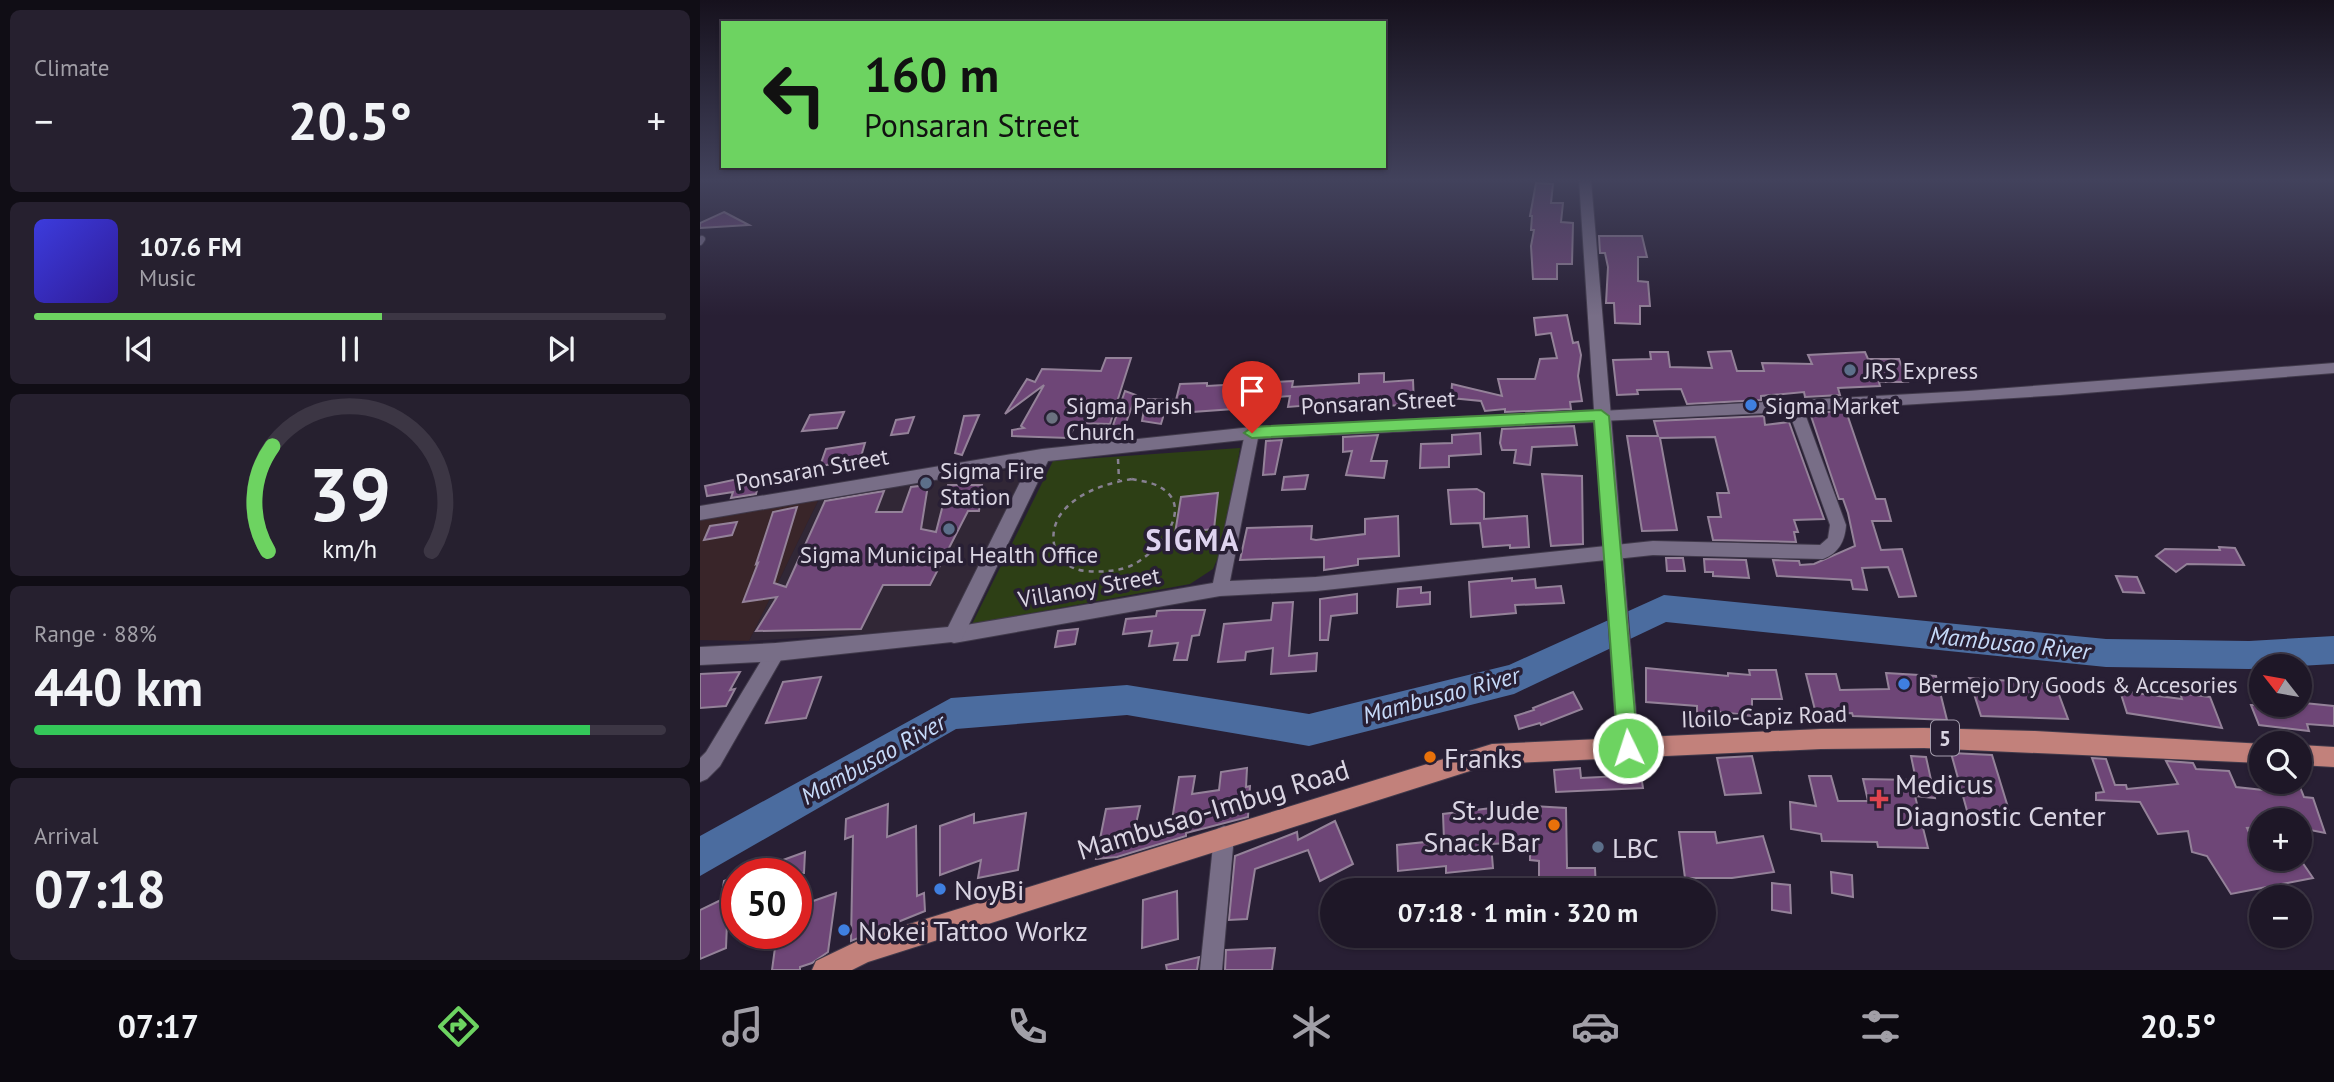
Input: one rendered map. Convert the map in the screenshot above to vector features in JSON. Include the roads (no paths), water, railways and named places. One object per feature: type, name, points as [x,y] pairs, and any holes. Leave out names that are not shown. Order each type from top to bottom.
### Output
[{"type":"main road","name":"Iloilo-Capiz Road","points":[[1628,748],[1821,739],[1924,738],[2249,752]]},
{"type":"main road","name":"Mambusao-Imbug Road","points":[[825,970],[864,951],[1492,754],[1628,748]]},
{"type":"main road","points":[[2312,756],[2334,757]]},
{"type":"street","points":[[1588,225],[1628,748]]},
{"type":"street","points":[[1601,416],[1795,407],[2176,383],[2334,368]]},
{"type":"street","name":"Villanoy Street","points":[[700,656],[776,652],[954,635],[1220,589],[1316,584],[1612,552],[1679,548],[1811,554],[1823,552],[1833,546],[1838,536],[1835,511],[1795,407]]},
{"type":"street","name":"Ponsaran Street","points":[[700,513],[1042,455],[1252,433],[1601,416]]},
{"type":"street","points":[[1220,589],[1252,433]]},
{"type":"street","points":[[954,635],[1042,455]]},
{"type":"street","points":[[700,772],[713,759],[776,652]]},
{"type":"street","points":[[1211,970],[1224,836]]},
{"type":"waterway","name":"Mambusao River","points":[[700,857],[951,714],[1127,700],[1309,730],[1514,679],[1664,608],[2106,653],[2249,655],[2334,650]]},
{"type":"place","name":"JRS Express","points":[[1850,370]]},
{"type":"place","name":"Sigma Market","points":[[1751,405]]},
{"type":"place","name":"Sigma Parish Church","points":[[1052,418]]},
{"type":"place","name":"Sigma Fire Station","points":[[926,483]]},
{"type":"place","name":"Sigma Municipal Health Office","points":[[949,529]]},
{"type":"place","name":"Bermejo Dry Goods & Accesories","points":[[1904,684]]},
{"type":"place","name":"Franks","points":[[1430,757]]},
{"type":"place","name":"Medicus Diagnostic Center","points":[[1879,799]]},
{"type":"place","name":"St. Jude Snack Bar","points":[[1554,825]]},
{"type":"place","name":"LBC","points":[[1598,847]]},
{"type":"place","name":"NoyBi","points":[[940,889]]},
{"type":"place","name":"Nokei Tattoo Workz","points":[[844,930]]},
{"type":"district","name":"SIGMA","points":[[1193,539]]}]
